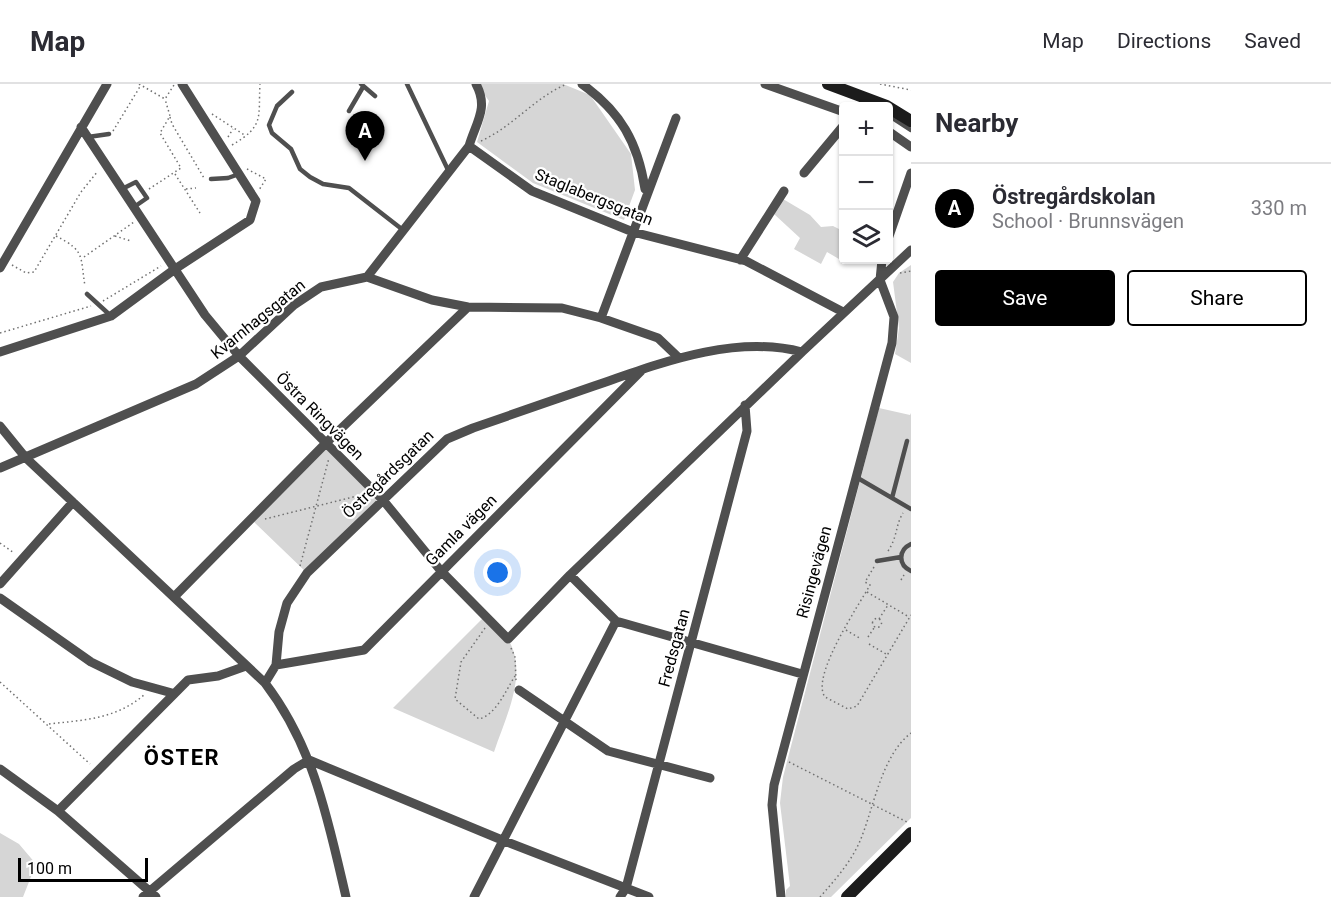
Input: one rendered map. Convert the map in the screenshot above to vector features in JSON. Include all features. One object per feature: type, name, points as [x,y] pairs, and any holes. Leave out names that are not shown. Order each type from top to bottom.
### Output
[{"type":"main road","points":[[828,84],[874,102]]},
{"type":"main road","points":[[893,110],[911,121]]},
{"type":"main road","points":[[847,897],[911,833]]},
{"type":"street","points":[[2,264],[106,84]]},
{"type":"street","points":[[0,352],[111,316],[175,269],[250,220],[255,199],[182,84]]},
{"type":"street","points":[[476,84],[483,99],[483,109],[469,146],[367,277],[432,300],[468,307],[562,308],[601,318],[658,338],[679,358]]},
{"type":"street","points":[[582,84],[595,93],[621,122],[636,146],[645,189],[648,191]]},
{"type":"street","points":[[765,84],[839,111]]},
{"type":"street","points":[[601,318],[676,118]]},
{"type":"street","name":"Östra Ringvägen","points":[[81,127],[205,315],[239,356],[374,491],[441,571],[508,639]]},
{"type":"street","points":[[804,173],[839,130]]},
{"type":"street","points":[[893,134],[911,147]]},
{"type":"street","name":"Staglabergsgatan","points":[[469,146],[532,191],[633,232],[740,260],[843,312]]},
{"type":"street","points":[[893,225],[911,173]]},
{"type":"street","points":[[740,260],[784,191]]},
{"type":"street","points":[[508,639],[570,575],[745,405],[911,250]]},
{"type":"street","name":"Risingevägen","points":[[781,897],[772,805],[780,758],[892,343],[894,317],[880,280],[882,264]]},
{"type":"street","name":"Kvarnhagsgatan","points":[[0,468],[196,384],[239,356],[294,305],[321,287],[367,277]]},
{"type":"street","points":[[175,596],[468,307]]},
{"type":"street","name":"Östregårdsgatan","points":[[266,682],[276,664],[279,632],[287,603],[304,579],[382,500],[447,439],[473,428],[679,358],[759,346],[783,347],[802,352]]},
{"type":"street","name":"Gamla vägen","points":[[276,664],[364,650],[643,370]]},
{"type":"street","name":"Fredsgatan","points":[[620,897],[626,888],[747,430],[745,405]]},
{"type":"street","points":[[0,426],[26,458],[175,596],[246,666],[266,682],[285,709],[309,760],[323,798],[346,897]]},
{"type":"street","points":[[0,584],[73,502]]},
{"type":"street","points":[[570,575],[616,621],[802,674]]},
{"type":"street","points":[[0,598],[91,662],[132,682],[172,693]]},
{"type":"street","points":[[474,897],[616,621]]},
{"type":"street","points":[[58,811],[172,693],[188,680],[218,676],[246,666]]},
{"type":"street","points":[[519,690],[608,751],[710,778]]},
{"type":"street","points":[[309,760],[502,840],[649,897]]},
{"type":"street","points":[[0,769],[58,811],[149,895],[294,769],[309,760]]},
{"type":"lane","points":[[407,84],[449,172]]},
{"type":"lane","points":[[349,111],[362,86],[375,96]]},
{"type":"lane","points":[[292,92],[277,106],[268,125],[272,133],[291,149],[300,168],[323,184],[349,188],[403,230]]},
{"type":"lane","points":[[861,97],[869,102]]},
{"type":"lane","points":[[893,118],[911,130]]},
{"type":"lane","points":[[88,137],[109,134]]},
{"type":"lane","points":[[211,179],[228,178],[239,174]]},
{"type":"lane","points":[[122,189],[136,182],[144,192],[147,198],[134,207]]},
{"type":"lane","points":[[87,294],[111,316]]},
{"type":"lane","points":[[892,498],[907,441]]},
{"type":"lane","points":[[855,477],[909,507]]},
{"type":"lane","points":[[911,544],[904,549],[901,557],[904,567],[911,571]]},
{"type":"lane","points":[[880,560],[901,557]]},
{"type":"path","points":[[165,99],[174,84]]},
{"type":"path","points":[[223,149],[247,136],[260,118],[260,84]]},
{"type":"path","points":[[469,146],[503,130],[552,92],[567,84]]},
{"type":"path","points":[[880,84],[911,90]]},
{"type":"path","points":[[109,134],[116,128],[140,85],[165,99],[172,124],[204,177],[211,179]]},
{"type":"path","points":[[196,105],[247,136]]},
{"type":"path","points":[[144,192],[181,168],[160,133],[170,116]]},
{"type":"path","points":[[223,149],[234,128]]},
{"type":"path","points":[[230,160],[266,179],[255,199]]},
{"type":"path","points":[[2,264],[31,274],[81,192],[105,164]]},
{"type":"path","points":[[174,174],[200,213]]},
{"type":"path","points":[[185,189],[196,188]]},
{"type":"path","points":[[83,257],[141,218]]},
{"type":"path","points":[[55,236],[72,244],[83,257],[87,294]]},
{"type":"path","points":[[114,236],[131,241]]},
{"type":"path","points":[[304,579],[300,567],[317,506],[329,446]]},
{"type":"path","points":[[265,519],[374,491]]},
{"type":"path","points":[[866,591],[910,616],[856,706],[848,709],[822,693],[823,678],[830,656],[866,591],[870,585],[865,582],[898,535],[897,523],[909,507]]},
{"type":"path","points":[[0,543],[22,560]]},
{"type":"path","points":[[874,627],[872,621],[879,619],[888,604]]},
{"type":"path","points":[[868,637],[874,627],[881,625],[879,619]]},
{"type":"path","points":[[489,622],[461,662],[455,699],[479,719],[484,718],[497,705],[515,676]]},
{"type":"path","points":[[845,629],[861,639]]},
{"type":"path","points":[[508,639],[515,657],[515,676],[519,690]]},
{"type":"path","points":[[869,644],[887,654]]},
{"type":"path","points":[[0,682],[98,770]]},
{"type":"path","points":[[48,725],[105,717],[123,711],[153,688]]},
{"type":"path","points":[[820,897],[849,862],[860,840],[871,804],[901,743],[911,733]]},
{"type":"path","points":[[780,758],[911,824]]},
{"type":"shaded area","points":[[477,84],[563,84],[590,95],[631,154],[635,190],[624,220],[533,183],[477,142],[489,101]]},
{"type":"shaded area","points":[[783,199],[810,215],[821,227],[833,226],[839,229],[839,259],[827,252],[821,264],[794,249],[800,238],[774,214]]},
{"type":"shaded area","points":[[911,265],[911,363],[895,354],[899,328],[893,282],[899,273]]},
{"type":"shaded area","points":[[879,408],[910,415],[911,413],[911,818],[831,897],[786,897],[786,890],[790,886],[780,803],[783,777]]},
{"type":"shaded area","points":[[326,443],[383,500],[307,573],[251,519]]},
{"type":"shaded area","points":[[484,617],[508,639],[514,653],[516,667],[513,696],[494,752],[393,708]]},
{"type":"shaded area","points":[[0,833],[19,844],[36,864],[23,897],[0,897]]},
{"type":"place","name":"Östregårdskolan","points":[[365,161]]},
{"type":"district","name":"ÖSTER","points":[[182,757]]}]
